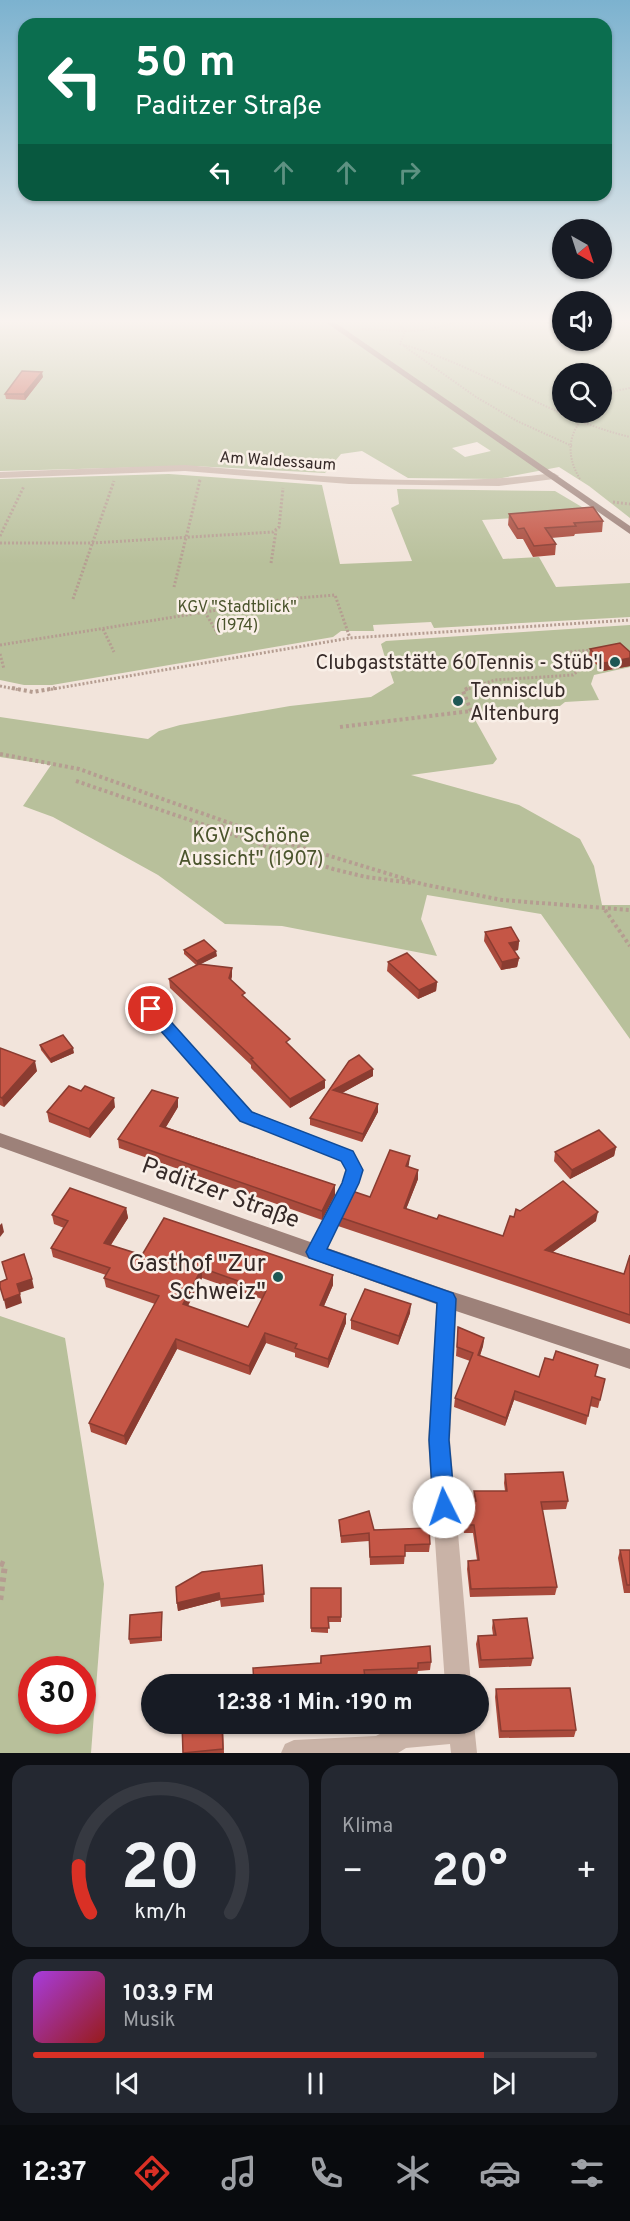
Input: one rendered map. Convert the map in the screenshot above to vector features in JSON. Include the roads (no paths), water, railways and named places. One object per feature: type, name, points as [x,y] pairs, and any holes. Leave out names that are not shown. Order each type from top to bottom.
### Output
[{"type":"street","points":[[444,401],[630,531]]},
{"type":"street","name":"Am Waldessaum","points":[[0,475],[207,470],[349,481],[499,483],[554,476]]},
{"type":"street","name":"Paditzer Straße","points":[[0,1140],[447,1299],[630,1359]]},
{"type":"street","points":[[447,1299],[439,1440],[457,1674]]},
{"type":"street","points":[[294,1753],[380,1749],[402,1735],[462,1736]]},
{"type":"lane","points":[[151,1009],[246,1116],[347,1156],[355,1170],[351,1183],[315,1252]]},
{"type":"place","name":"Clubgaststätte 60Tennis - Stüb'l","points":[[615,662]]},
{"type":"place","name":"Tennisclub Altenburg","points":[[458,701]]},
{"type":"place","name":"Gasthof \"Zur Schweiz\"","points":[[278,1277]]},
{"type":"park label","name":"KGV \"Stadtblick\" (1974)","points":[[237,615]]},
{"type":"park label","name":"KGV \"Schöne Aussicht\" (1907)","points":[[251,846]]}]
